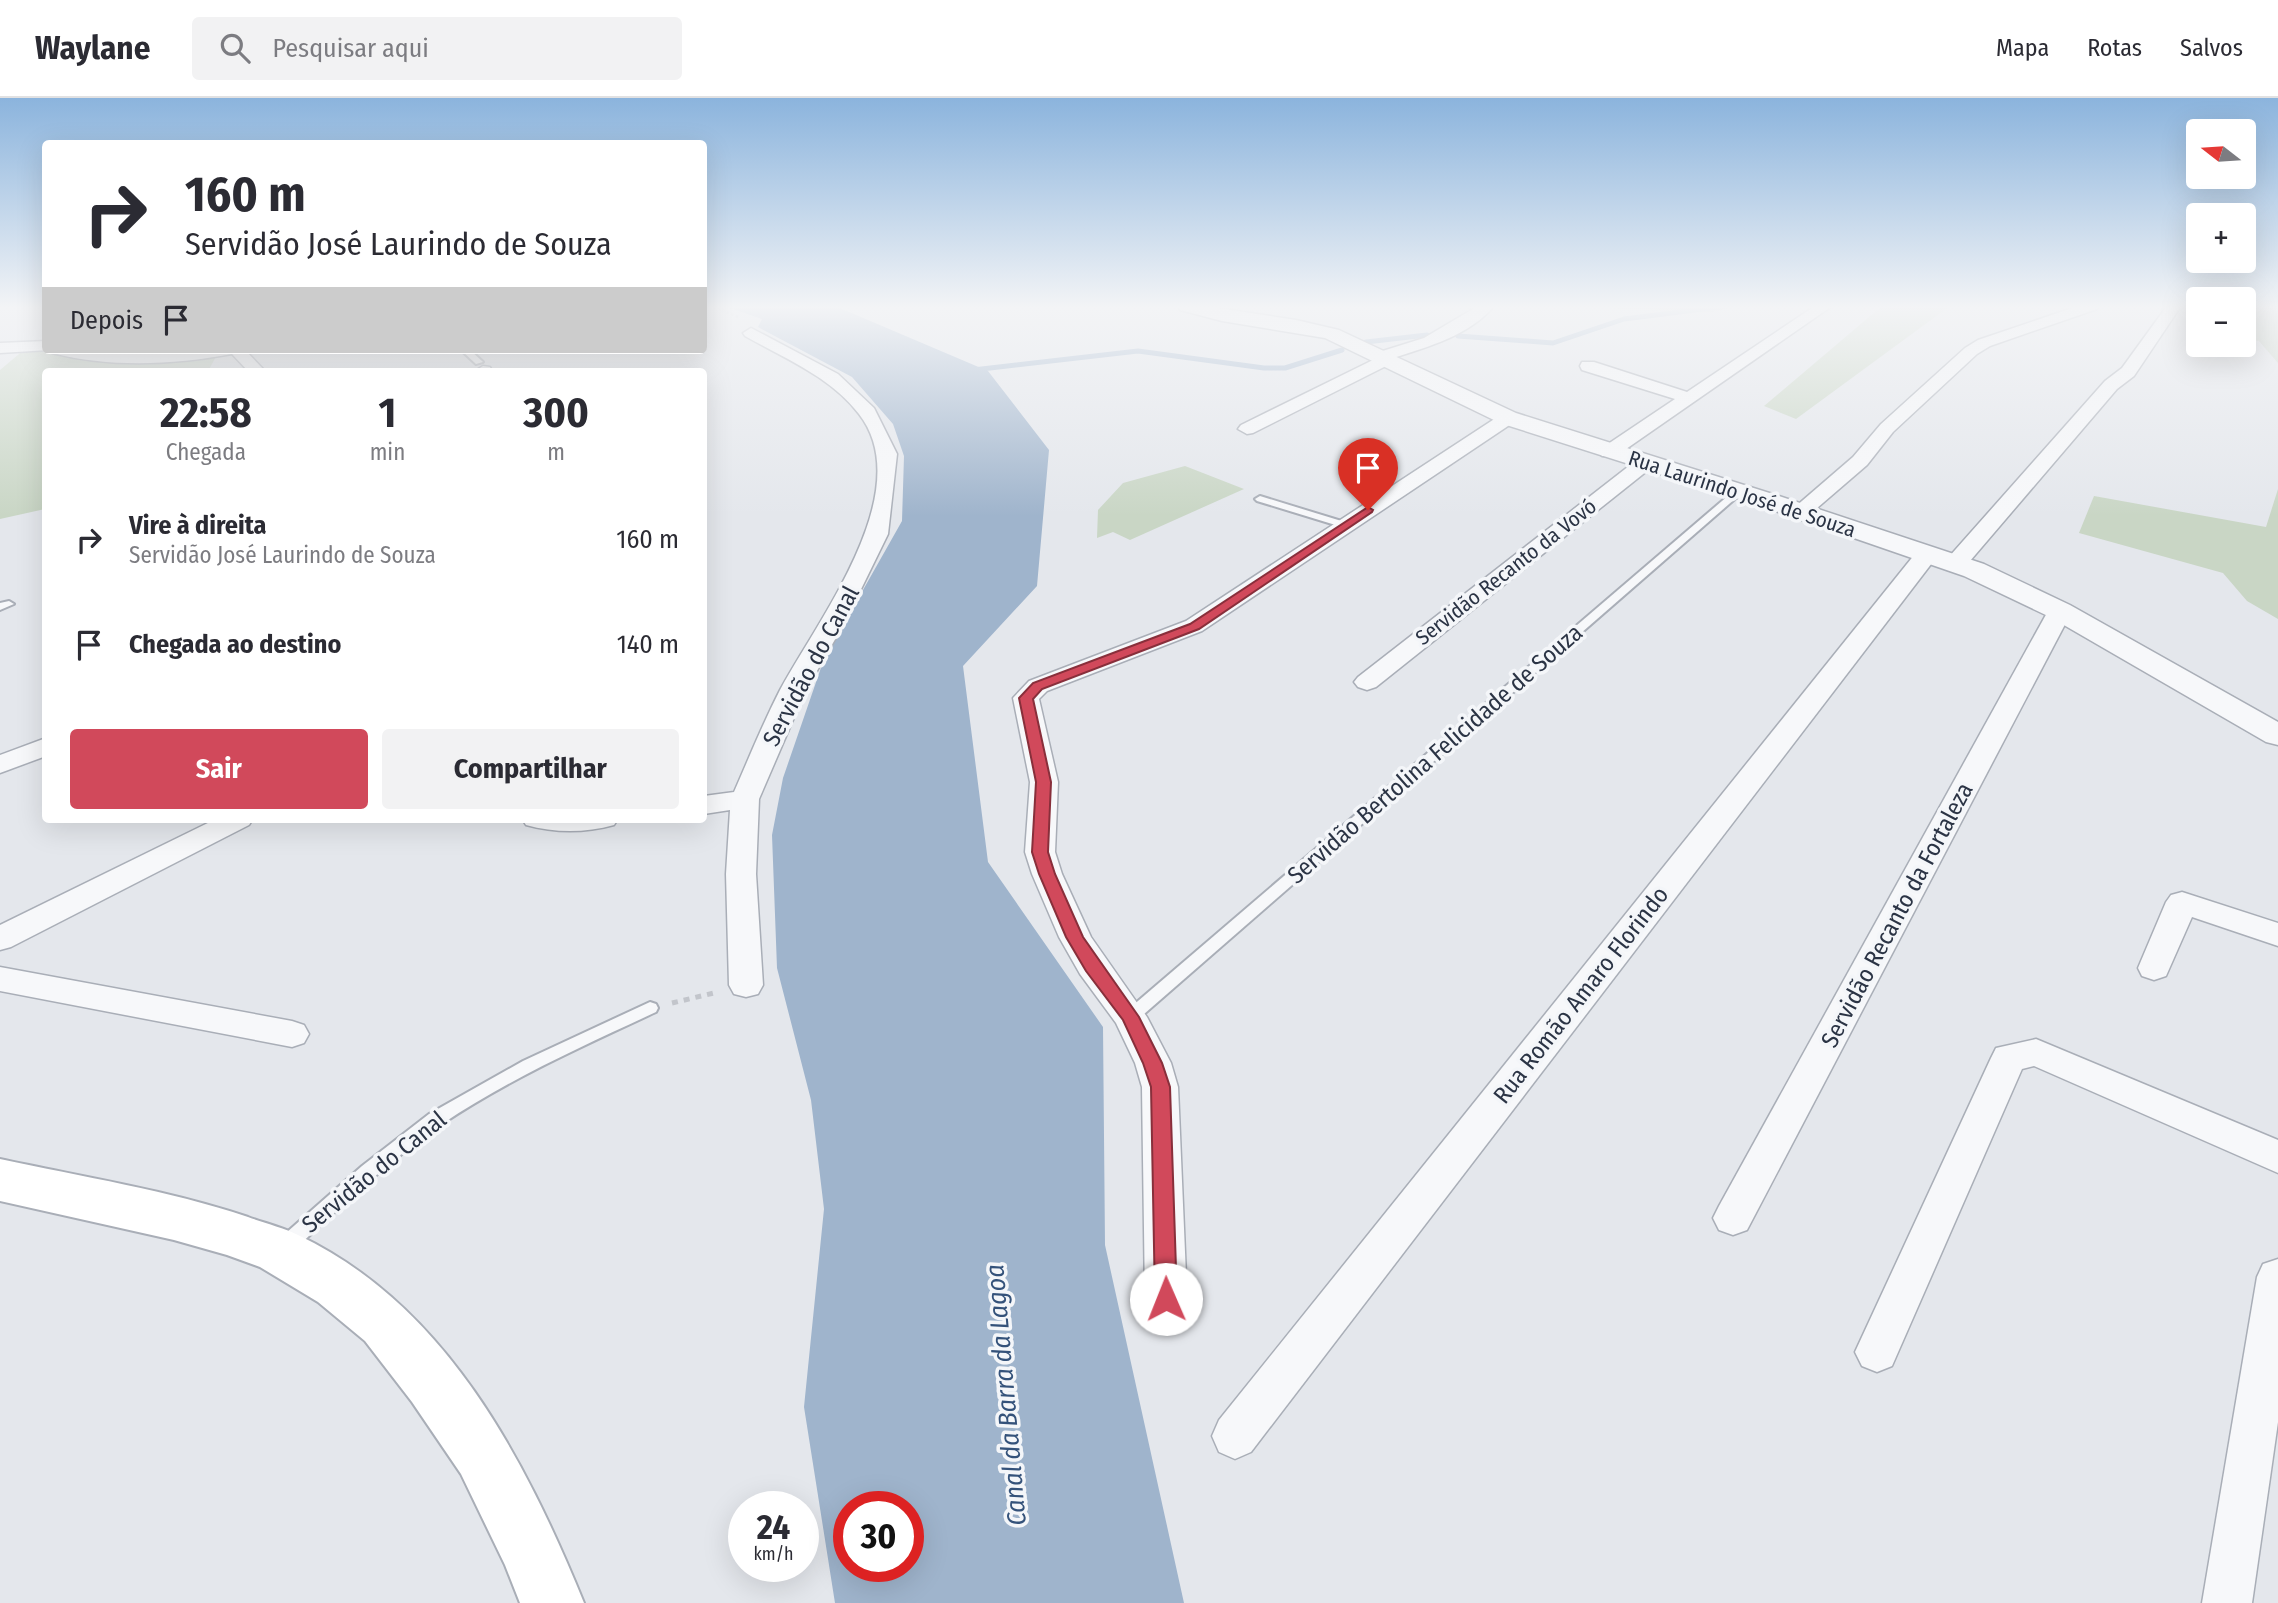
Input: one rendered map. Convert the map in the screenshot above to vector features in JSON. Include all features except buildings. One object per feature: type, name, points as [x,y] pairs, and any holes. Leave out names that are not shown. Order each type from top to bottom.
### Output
[{"type":"main road","points":[[8,1190],[174,1218],[279,1251],[337,1285],[384,1323],[432,1383],[482,1453],[530,1549],[552,1603]]},
{"type":"street","name":"Servidão do Canal","points":[[746,985],[741,874],[745,799],[793,690],[845,600],[877,534],[886,479],[888,454],[867,412],[829,376]]},
{"type":"street","points":[[1247,429],[1350,376]]},
{"type":"street","name":"Rua Laurindo José de Souza","points":[[1420,376],[1508,418],[1802,511],[1952,562],[2060,611],[2278,734]]},
{"type":"street","points":[[1620,376],[1689,398]]},
{"type":"street","points":[[1609,452],[1721,376]]},
{"type":"street","points":[[1802,511],[1860,461],[1887,428],[1943,376]]},
{"type":"street","name":"Rua Romão Amaro Florindo","points":[[1235,1436],[1952,562],[2128,389],[2128,376]]},
{"type":"street","points":[[1166,1299],[1160,1087],[1153,1063],[1130,1017],[1092,967],[1074,937],[1040,852],[1044,782],[1026,698],[1038,686],[1194,626],[1508,418]]},
{"type":"street","name":"Servidão Recanto da Vovó","points":[[1367,682],[1645,463]]},
{"type":"street","name":"Servidão Recanto da Fortaleza","points":[[1733,1218],[2060,611]]},
{"type":"street","points":[[0,765],[42,748]]},
{"type":"street","points":[[707,805],[745,799]]},
{"type":"street","points":[[0,939],[231,823]]},
{"type":"street","points":[[2154,968],[2182,902],[2278,935]]},
{"type":"street","points":[[0,979],[292,1034]]},
{"type":"street","points":[[1877,1352],[2008,1058],[2036,1052],[2278,1157]]},
{"type":"street","points":[[2227,1603],[2278,1277]]},
{"type":"lane","name":"Servidão Bertolina Felicidade de Souza","points":[[1130,1017],[1739,491]]},
{"type":"lane","points":[[1260,499],[1345,525]]},
{"type":"lane","name":"Servidão do Canal","points":[[279,1251],[342,1193],[400,1145],[456,1106],[509,1075],[650,1008]]},
{"type":"path","points":[[650,1008],[746,985]]},
{"type":"green space","points":[[0,376],[42,376],[42,510],[0,519]]},
{"type":"green space","points":[[1799,376],[1854,376],[1796,419],[1764,406]]},
{"type":"green space","points":[[1185,466],[1244,489],[1130,540],[1113,532],[1097,538],[1098,510],[1123,483]]},
{"type":"green space","points":[[2278,489],[2278,619],[2247,601],[2223,573],[2079,533],[2094,496],[2266,527]]},
{"type":"water","name":"Canal da Barra da Lagoa","points":[[851,376],[992,376],[1049,450],[1037,586],[963,666],[988,862],[1103,1027],[1105,1245],[1184,1603],[835,1603],[804,1407],[824,1209],[811,1100],[777,968],[772,835],[783,778],[824,659],[902,521],[904,456],[893,424]]},
{"type":"route","points":[[1166,1299],[1160,1087],[1153,1063],[1130,1017],[1092,967],[1074,937],[1047,874],[1040,852],[1044,782],[1026,698],[1038,686],[1194,626],[1368,510]]}]
